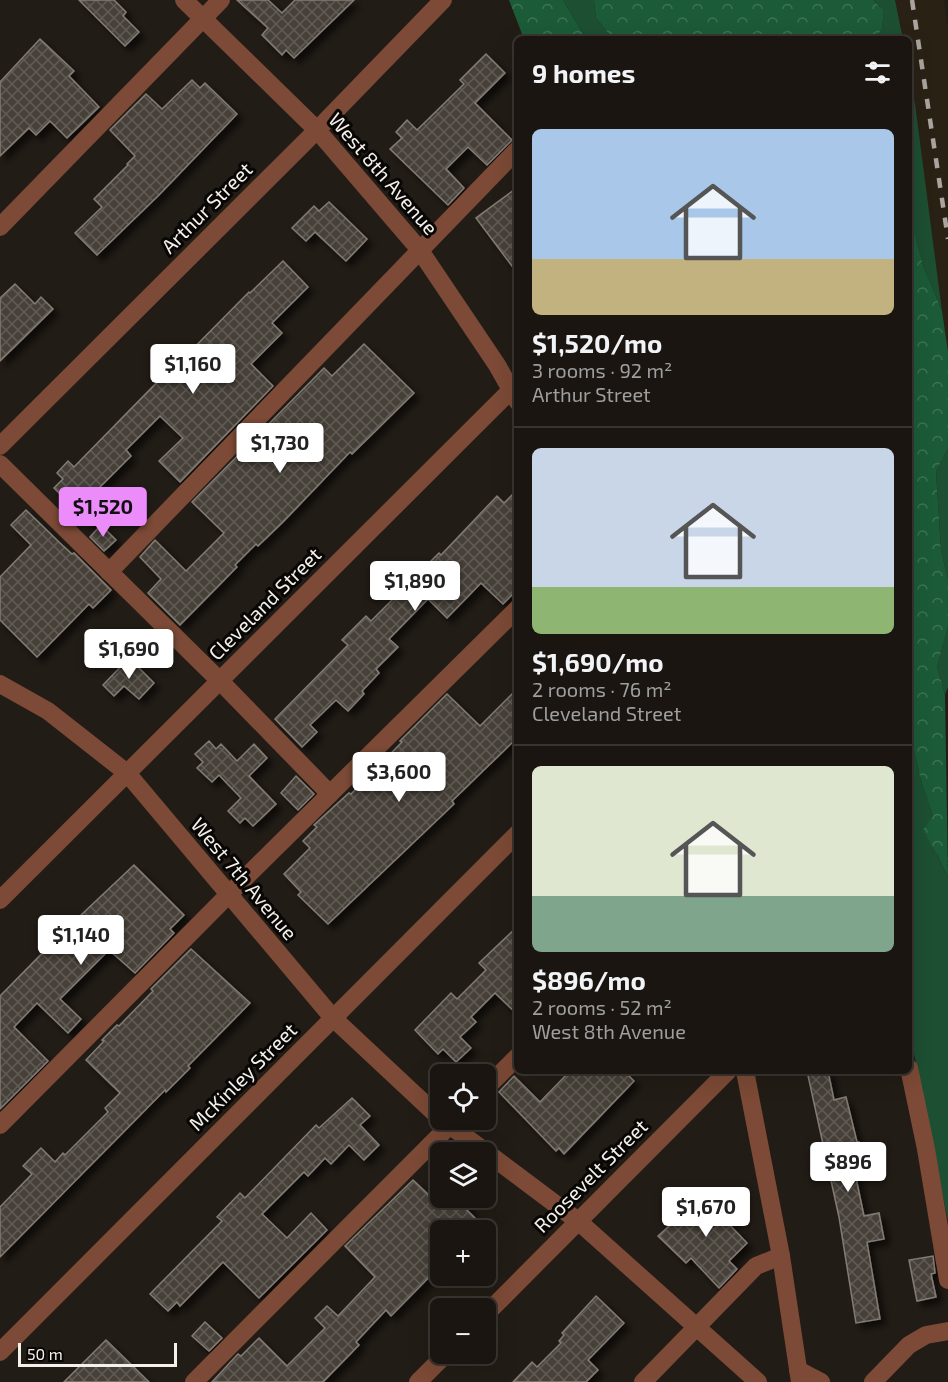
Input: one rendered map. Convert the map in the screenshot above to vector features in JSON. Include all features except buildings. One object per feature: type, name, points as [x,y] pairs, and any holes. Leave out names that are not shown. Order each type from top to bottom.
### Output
[{"type":"street","name":"West 8th Avenue","points":[[184,0],[317,130],[419,249],[497,365],[514,396]]},
{"type":"street","points":[[0,227],[221,0]]},
{"type":"street","name":"Arthur Street","points":[[0,446],[317,130],[443,0]]},
{"type":"street","points":[[110,572],[514,153]]},
{"type":"street","name":"Cleveland Street","points":[[0,900],[220,681],[514,396]]},
{"type":"street","points":[[0,464],[220,681],[330,794]]},
{"type":"street","points":[[0,1125],[514,612]]},
{"type":"street","name":"West 7th Avenue","points":[[0,684],[48,711],[127,773],[333,1018],[430,1106]]},
{"type":"street","name":"McKinley Street","points":[[0,1352],[514,837]]},
{"type":"street","points":[[496,1078],[514,1060]]},
{"type":"street","name":"Roosevelt Street","points":[[496,1304],[725,1074]]},
{"type":"street","points":[[746,1074],[781,1256],[799,1376],[821,1382]]},
{"type":"street","points":[[910,1074],[926,1149],[948,1280]]},
{"type":"street","points":[[194,1382],[438,1130]]},
{"type":"street","name":"West 7th Avenue","points":[[458,1130],[473,1142]]},
{"type":"street","name":"West 7th Avenue","points":[[496,1160],[578,1221],[758,1382]]},
{"type":"street","points":[[643,1382],[756,1266],[781,1256]]},
{"type":"street","points":[[873,1382],[909,1346],[926,1335],[948,1331]]},
{"type":"street","points":[[418,1382],[436,1364]]},
{"type":"shaded area","points":[[895,0],[944,0],[948,26],[948,352],[912,95],[912,36],[902,36]]},
{"type":"green space","points":[[509,0],[563,0],[584,36],[523,36]]},
{"type":"green space","points":[[563,0],[594,0],[596,18],[611,36],[584,36]]},
{"type":"green space","points":[[594,0],[873,0],[884,11],[882,29],[877,36],[611,36],[596,18]]},
{"type":"green space","points":[[873,0],[895,0],[902,36],[877,36],[882,29],[884,11]]},
{"type":"green space","points":[[912,89],[942,311],[923,265],[912,223]]},
{"type":"green space","points":[[912,223],[923,265],[942,311],[948,352],[948,449],[936,471],[941,550],[948,579],[948,627],[937,667],[945,695],[948,877],[923,830],[933,816],[920,777],[912,742]]},
{"type":"green space","points":[[948,449],[948,579],[941,550],[936,471]]},
{"type":"green space","points":[[948,627],[948,687],[945,695],[937,667]]},
{"type":"green space","points":[[912,742],[920,777],[933,816],[937,854],[948,877],[948,1221],[912,1044]]},
{"type":"railway","points":[[912,0],[948,239]]}]
